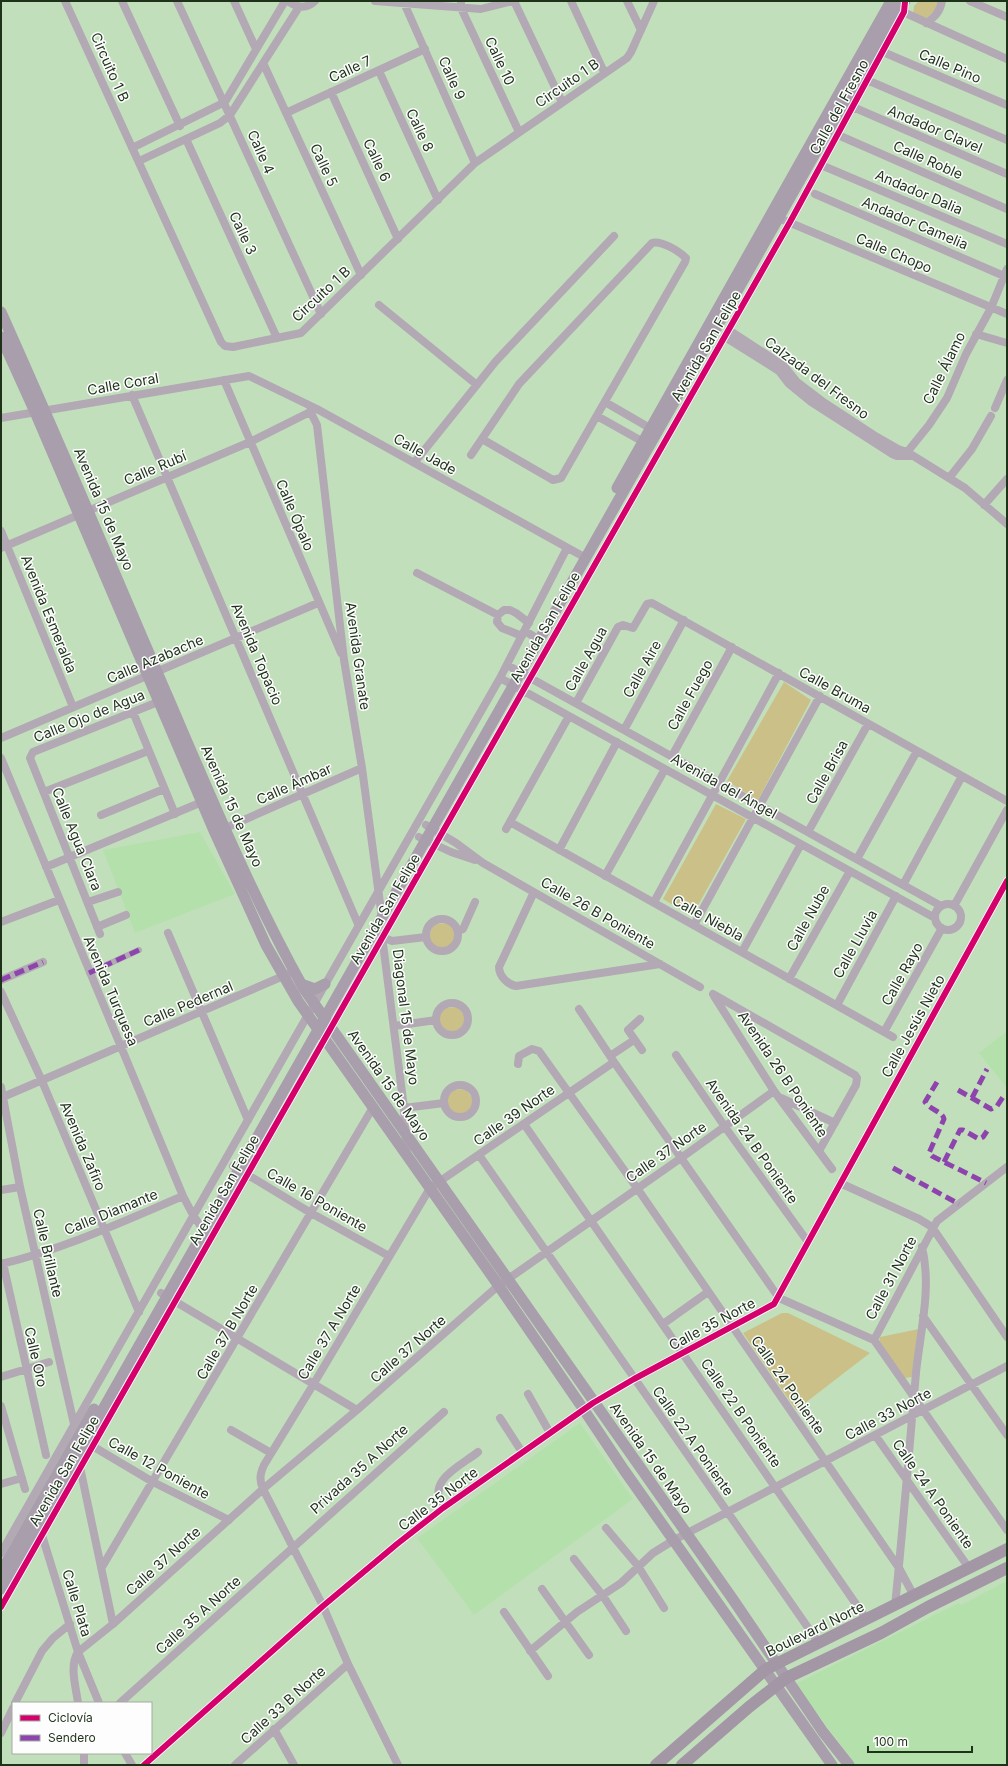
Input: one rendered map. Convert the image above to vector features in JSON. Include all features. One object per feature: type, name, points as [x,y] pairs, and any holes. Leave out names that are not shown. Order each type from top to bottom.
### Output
[{"type":"main road","name":"Avenida San Felipe","points":[[322,1016],[433,830],[518,671],[582,556],[897,5]]},
{"type":"main road","name":"Avenida San Felipe","points":[[654,430],[742,282],[775,216]]},
{"type":"main road","name":"Avenida 15 de Mayo","points":[[1,312],[40,411],[83,513],[220,830],[263,913],[289,974],[316,1028],[430,1188],[502,1282],[589,1406],[687,1534],[776,1664],[849,1765]]},
{"type":"main road","name":"Avenida 15 de Mayo","points":[[1,337],[40,411]]},
{"type":"main road","name":"Avenida San Felipe","points":[[518,671],[526,634],[631,489],[646,444]]},
{"type":"main road","name":"Avenida 15 de Mayo","points":[[152,674],[158,702],[202,802],[220,830]]},
{"type":"main road","name":"Avenida San Felipe","points":[[1,1572],[85,1442],[168,1297],[202,1228],[240,1170],[380,906],[427,840]]},
{"type":"main road","name":"Avenida 15 de Mayo","points":[[289,974],[301,984],[439,1182],[502,1282]]},
{"type":"main road","points":[[301,984],[315,989],[325,984]]},
{"type":"main road","name":"Avenida 15 de Mayo","points":[[589,1406],[624,1470],[832,1765]]},
{"type":"main road","name":"Avenida San Felipe","points":[[1,1589],[37,1517]]},
{"type":"main road","name":"Boulevard Norte","points":[[656,1765],[765,1670],[818,1642],[867,1620],[1007,1549]]},
{"type":"main road","points":[[682,1765],[775,1685],[786,1678],[882,1633],[928,1607],[1007,1568]]},
{"type":"street","name":"Circuito 1 B","points":[[66,1],[221,342],[225,346],[233,347],[301,333],[475,163],[629,56],[654,1]]},
{"type":"street","points":[[122,1],[180,126]]},
{"type":"street","name":"Calle 4","points":[[178,1],[321,314]]},
{"type":"street","points":[[234,1],[256,49]]},
{"type":"street","points":[[132,148],[180,126],[225,102],[256,49],[287,1],[300,7],[308,6],[315,1]]},
{"type":"street","points":[[375,1],[461,4],[481,9],[513,1],[562,102]]},
{"type":"street","points":[[571,1],[604,72]]},
{"type":"street","points":[[627,1],[641,30]]},
{"type":"street","points":[[926,23],[935,17],[940,10],[942,1]]},
{"type":"street","points":[[970,1],[1007,17]]},
{"type":"street","name":"Calle 9","points":[[404,3],[475,163]]},
{"type":"street","name":"Calle 10","points":[[461,4],[520,132]]},
{"type":"street","points":[[897,5],[926,23],[1007,59]]},
{"type":"street","name":"Calle del Fresno","points":[[790,222],[883,52],[897,5]]},
{"type":"street","points":[[139,162],[220,123],[230,115],[264,65],[300,7]]},
{"type":"street","name":"Calle 7","points":[[286,114],[425,49]]},
{"type":"street","name":"Calle Pino","points":[[883,52],[1007,105]]},
{"type":"street","name":"Calle 5","points":[[264,65],[361,275]]},
{"type":"street","name":"Calle 8","points":[[379,70],[438,200]]},
{"type":"street","points":[[867,80],[1007,140]]},
{"type":"street","name":"Calle 6","points":[[332,92],[398,239]]},
{"type":"street","name":"Andador Clavel","points":[[853,107],[1007,174]]},
{"type":"street","name":"Calle Roble","points":[[838,135],[1007,210]]},
{"type":"street","name":"Calle 3","points":[[186,139],[277,338]]},
{"type":"street","name":"Andador Dalia","points":[[821,164],[1007,244]]},
{"type":"street","name":"Andador Camelia","points":[[815,194],[1006,273]]},
{"type":"street","name":"Calle Chopo","points":[[775,216],[1007,314]]},
{"type":"street","name":"Avenida San Felipe","points":[[1,1607],[80,1467],[85,1442],[240,1170],[322,1016],[382,937],[427,840],[518,671],[727,333],[790,222]]},
{"type":"street","points":[[414,463],[496,361],[614,236]]},
{"type":"street","points":[[471,456],[482,439],[519,384],[652,243],[656,242],[683,255],[686,258],[561,478],[558,480],[553,480],[482,439]]},
{"type":"street","name":"Calle Álamo","points":[[907,455],[947,398],[976,334],[991,308],[1006,273]]},
{"type":"street","points":[[742,282],[752,288]]},
{"type":"street","points":[[378,305],[477,385]]},
{"type":"street","name":"Calzada del Fresno","points":[[727,333],[784,371],[822,401],[877,437],[949,478],[984,504],[1007,524]]},
{"type":"street","points":[[976,334],[1007,343]]},
{"type":"street","name":"Calle Coral","points":[[1,418],[249,376]]},
{"type":"street","name":"Calle Jade","points":[[249,376],[414,463],[582,556]]},
{"type":"street","name":"Calle Ópalo","points":[[224,380],[318,603],[344,660]]},
{"type":"street","points":[[995,408],[1007,380]]},
{"type":"street","name":"Avenida Topacio","points":[[132,395],[358,924]]},
{"type":"street","points":[[605,402],[654,430]]},
{"type":"street","name":"Calle Rubí","points":[[4,546],[250,442],[313,410]]},
{"type":"street","name":"Avenida Granate","points":[[313,410],[317,425],[344,660],[362,768],[380,906]]},
{"type":"street","points":[[597,416],[646,444]]},
{"type":"street","points":[[949,478],[972,449],[991,416]]},
{"type":"street","points":[[984,504],[1006,482]]},
{"type":"street","name":"Avenida Esmeralda","points":[[1,531],[4,546],[73,707]]},
{"type":"street","name":"Avenida San Felipe","points":[[526,634],[529,623],[567,548]]},
{"type":"street","points":[[417,573],[498,615]]},
{"type":"street","name":"Calle Bruma","points":[[650,602],[1007,802]]},
{"type":"street","name":"Calle Agua","points":[[576,703],[618,627],[623,624],[633,628],[650,602]]},
{"type":"street","name":"Calle Azabache","points":[[1,738],[318,603]]},
{"type":"street","points":[[526,634],[502,628],[497,622],[498,615],[504,610],[510,610],[529,623]]},
{"type":"street","name":"Calle Aire","points":[[624,730],[684,620]]},
{"type":"street","name":"Calle Fuego","points":[[672,756],[732,647]]},
{"type":"street","name":"Avenida del Ángel","points":[[518,671],[941,906]]},
{"type":"street","points":[[654,902],[779,674]]},
{"type":"street","name":"Avenida San Felipe","points":[[322,1016],[325,984],[358,924],[511,684]]},
{"type":"street","name":"Avenida del Ángel","points":[[511,684],[935,918]]},
{"type":"street","points":[[694,925],[820,696]]},
{"type":"street","name":"Calle Ojo de Agua","points":[[31,755],[33,752],[158,702]]},
{"type":"street","points":[[133,712],[174,814]]},
{"type":"street","name":"Calle Niebla","points":[[569,716],[508,826],[559,850],[654,902],[893,1037]]},
{"type":"street","name":"Calle Brisa","points":[[808,832],[868,724]]},
{"type":"street","points":[[559,850],[617,742]]},
{"type":"street","points":[[44,792],[148,751]]},
{"type":"street","points":[[857,859],[918,751]]},
{"type":"street","name":"Calle Agua Clara","points":[[31,755],[30,758],[98,930],[126,915]]},
{"type":"street","name":"Avenida Turquesa","points":[[1,758],[89,973],[183,1196],[202,1228]]},
{"type":"street","name":"Calle Ámbar","points":[[220,830],[362,768]]},
{"type":"street","points":[[605,876],[665,769]]},
{"type":"street","points":[[903,884],[962,776]]},
{"type":"street","points":[[101,815],[164,789]]},
{"type":"street","points":[[46,867],[202,802]]},
{"type":"street","points":[[954,906],[1007,810]]},
{"type":"street","name":"Calle 26 B Poniente","points":[[433,830],[456,843],[483,863],[700,987]]},
{"type":"street","name":"Calle 26 B Poniente","points":[[427,840],[451,852],[483,863]]},
{"type":"street","points":[[451,852],[456,843]]},
{"type":"street","points":[[742,952],[801,844]]},
{"type":"street","name":"Calle Nube","points":[[789,978],[850,871]]},
{"type":"street","name":"Calle Jesús Nieto","points":[[779,1298],[782,1288],[1007,882]]},
{"type":"street","points":[[88,902],[118,892]]},
{"type":"street","points":[[534,892],[500,967],[500,974],[510,984],[516,986],[660,964]]},
{"type":"street","name":"Calle Lluvia","points":[[837,1005],[896,896]]},
{"type":"street","points":[[1,922],[59,900]]},
{"type":"street","points":[[458,931],[463,929],[475,902]]},
{"type":"street","points":[[948,904],[954,906],[960,914],[960,922],[954,928],[946,930],[937,924],[935,918],[936,911],[941,906],[948,904]]},
{"type":"street","name":"Diagonal 15 de Mayo","points":[[380,906],[382,917],[382,937],[404,1108],[407,1156]]},
{"type":"street","points":[[439,920],[451,922],[458,931],[456,943],[448,950],[442,952],[431,947],[426,937],[429,926],[439,920]]},
{"type":"street","name":"Calle Rayo","points":[[884,1032],[942,928]]},
{"type":"street","points":[[168,933],[248,1120]]},
{"type":"street","points":[[382,937],[392,941],[426,937]]},
{"type":"street","points":[[89,973],[139,950]]},
{"type":"street","points":[[1,980],[43,962]]},
{"type":"street","name":"Calle Pedernal","points":[[3,1097],[289,974]]},
{"type":"street","name":"Avenida Zafiro","points":[[1,992],[42,1081],[139,1312]]},
{"type":"street","name":"Avenida 26 B Poniente","points":[[832,1169],[774,1091],[713,994],[850,1071],[857,1078],[856,1085],[835,1123]]},
{"type":"street","points":[[579,1009],[612,1059],[779,1298],[874,1340],[1007,1530]]},
{"type":"street","points":[[640,1019],[628,1030],[642,1050]]},
{"type":"street","points":[[394,1026],[436,1020]]},
{"type":"street","name":"Avenida San Felipe","points":[[1,1553],[248,1120],[316,1028]]},
{"type":"street","name":"Calle 39 Norte","points":[[430,1188],[568,1093],[634,1040]]},
{"type":"street","name":"Calle 24 Poniente","points":[[518,1064],[519,1056],[532,1049],[537,1050],[636,1188],[899,1568],[914,1596]]},
{"type":"street","name":"Avenida 24 B Poniente","points":[[676,1055],[725,1127],[808,1242]]},
{"type":"street","name":"Calle Brillante","points":[[1,1087],[20,1186],[74,1424]]},
{"type":"street","name":"Calle 37 Norte","points":[[78,1652],[113,1624],[263,1489],[357,1410],[502,1282],[681,1158],[774,1091]]},
{"type":"street","points":[[780,1098],[835,1123],[819,1151]]},
{"type":"street","points":[[404,1108],[444,1103]]},
{"type":"street","name":"Calle 37 B Norte","points":[[102,1567],[238,1339],[372,1108]]},
{"type":"street","name":"Calle 22 B Poniente","points":[[524,1124],[664,1324],[867,1620]]},
{"type":"street","name":"Calle 22 A Poniente","points":[[479,1155],[818,1642]]},
{"type":"street","points":[[932,1227],[943,1216],[1007,1166]]},
{"type":"street","name":"Calle 16 Poniente","points":[[240,1170],[311,1213],[389,1256]]},
{"type":"street","points":[[840,1183],[919,1219],[932,1227],[1007,1336]]},
{"type":"street","points":[[1,1190],[20,1186]]},
{"type":"street","name":"Calle 37 A Norte","points":[[263,1489],[260,1482],[260,1474],[271,1453],[430,1188]]},
{"type":"street","name":"Calle Diamante","points":[[2,1263],[35,1255],[104,1230],[183,1196]]},
{"type":"street","name":"Calle 31 Norte","points":[[874,1340],[932,1227]]},
{"type":"street","points":[[895,1606],[908,1482],[912,1415],[923,1316],[926,1273],[922,1247]]},
{"type":"street","name":"Calle Oro","points":[[2,1263],[46,1456]]},
{"type":"street","points":[[664,1324],[708,1292]]},
{"type":"street","points":[[168,1297],[357,1410]]},
{"type":"street","name":"Calle 35 Norte","points":[[144,1765],[324,1606],[397,1544],[443,1508],[589,1406],[634,1379],[684,1354],[770,1307],[779,1298]]},
{"type":"street","points":[[923,1316],[1007,1435]]},
{"type":"street","points":[[1,1377],[49,1362]]},
{"type":"street","name":"Calle 33 Norte","points":[[530,1651],[566,1622],[621,1584],[652,1553],[674,1540],[1007,1366]]},
{"type":"street","points":[[528,1394],[550,1433]]},
{"type":"street","points":[[1,1406],[26,1489]]},
{"type":"street","name":"Privada 35 A Norte","points":[[293,1546],[444,1412]]},
{"type":"street","points":[[500,1418],[522,1452]]},
{"type":"street","points":[[231,1430],[271,1453]]},
{"type":"street","name":"Calle 24 A Poniente","points":[[875,1435],[969,1568]]},
{"type":"street","name":"Calle 12 Poniente","points":[[85,1442],[153,1482],[229,1520]]},
{"type":"street","points":[[443,1508],[439,1501],[438,1487],[443,1478],[478,1452]]},
{"type":"street","points":[[80,1467],[113,1624]]},
{"type":"street","points":[[1,1484],[22,1478]]},
{"type":"street","points":[[263,1489],[324,1606],[348,1664],[398,1765]]},
{"type":"street","name":"Calle Plata","points":[[37,1517],[78,1652],[75,1657],[74,1666],[78,1702]]},
{"type":"street","points":[[606,1528],[638,1566],[664,1608]]},
{"type":"street","name":"Calle 35 A Norte","points":[[121,1702],[293,1546]]},
{"type":"street","points":[[574,1559],[603,1596],[626,1631]]},
{"type":"street","points":[[542,1589],[589,1655]]},
{"type":"street","points":[[504,1612],[548,1676]]},
{"type":"street","points":[[16,1702],[42,1651],[53,1638],[70,1624]]},
{"type":"street","points":[[78,1652],[99,1702]]},
{"type":"street","name":"Calle 33 B Norte","points":[[235,1765],[348,1664]]},
{"type":"street","points":[[1,1733],[12,1710]]},
{"type":"street","points":[[274,1729],[294,1765]]},
{"type":"street","points":[[84,1754],[84,1765]]},
{"type":"street","points":[[126,1754],[132,1765]]},
{"type":"shaded area","points":[[919,1],[939,1],[936,10],[925,19],[913,15],[914,6]]},
{"type":"shaded area","points":[[784,682],[811,700],[758,800],[727,781]]},
{"type":"shaded area","points":[[716,804],[746,819],[692,916],[663,899]]},
{"type":"shaded area","points":[[200,832],[235,894],[135,933],[103,850]]},
{"type":"shaded area","points":[[449,923],[457,935],[451,947],[436,949],[428,937],[434,924]]},
{"type":"shaded area","points":[[458,1007],[466,1018],[460,1031],[445,1032],[437,1020],[443,1008]]},
{"type":"shaded area","points":[[1007,1031],[1007,1088],[979,1053]]},
{"type":"shaded area","points":[[466,1089],[474,1101],[468,1113],[453,1114],[445,1103],[451,1090]]},
{"type":"shaded area","points":[[782,1313],[788,1313],[870,1353],[796,1410],[743,1333]]},
{"type":"shaded area","points":[[919,1329],[912,1377],[905,1378],[879,1343],[880,1337]]},
{"type":"shaded area","points":[[580,1423],[633,1499],[474,1615],[417,1538]]},
{"type":"shaded area","points":[[1007,1581],[1007,1765],[856,1765],[795,1684],[959,1603],[961,1605]]},
{"type":"marked path","points":[[89,973],[139,950]]},
{"type":"marked path","points":[[1,980],[43,962]]},
{"type":"marked path","points":[[972,1098],[987,1069]]},
{"type":"marked path","points":[[937,1082],[925,1102],[941,1114],[944,1119],[929,1153],[932,1156],[986,1183]]},
{"type":"marked path","points":[[958,1090],[991,1109],[997,1106],[1003,1097]]},
{"type":"marked path","points":[[944,1162],[960,1130],[963,1130],[979,1139],[983,1137],[987,1131]]},
{"type":"marked path","points":[[893,1168],[959,1204]]},
{"type":"cycle path","points":[[1,1607],[790,222],[904,12],[905,2]]},
{"type":"cycle path","points":[[144,1765],[323,1606],[397,1544],[443,1508],[593,1403],[634,1379],[774,1304],[1007,881]]}]
